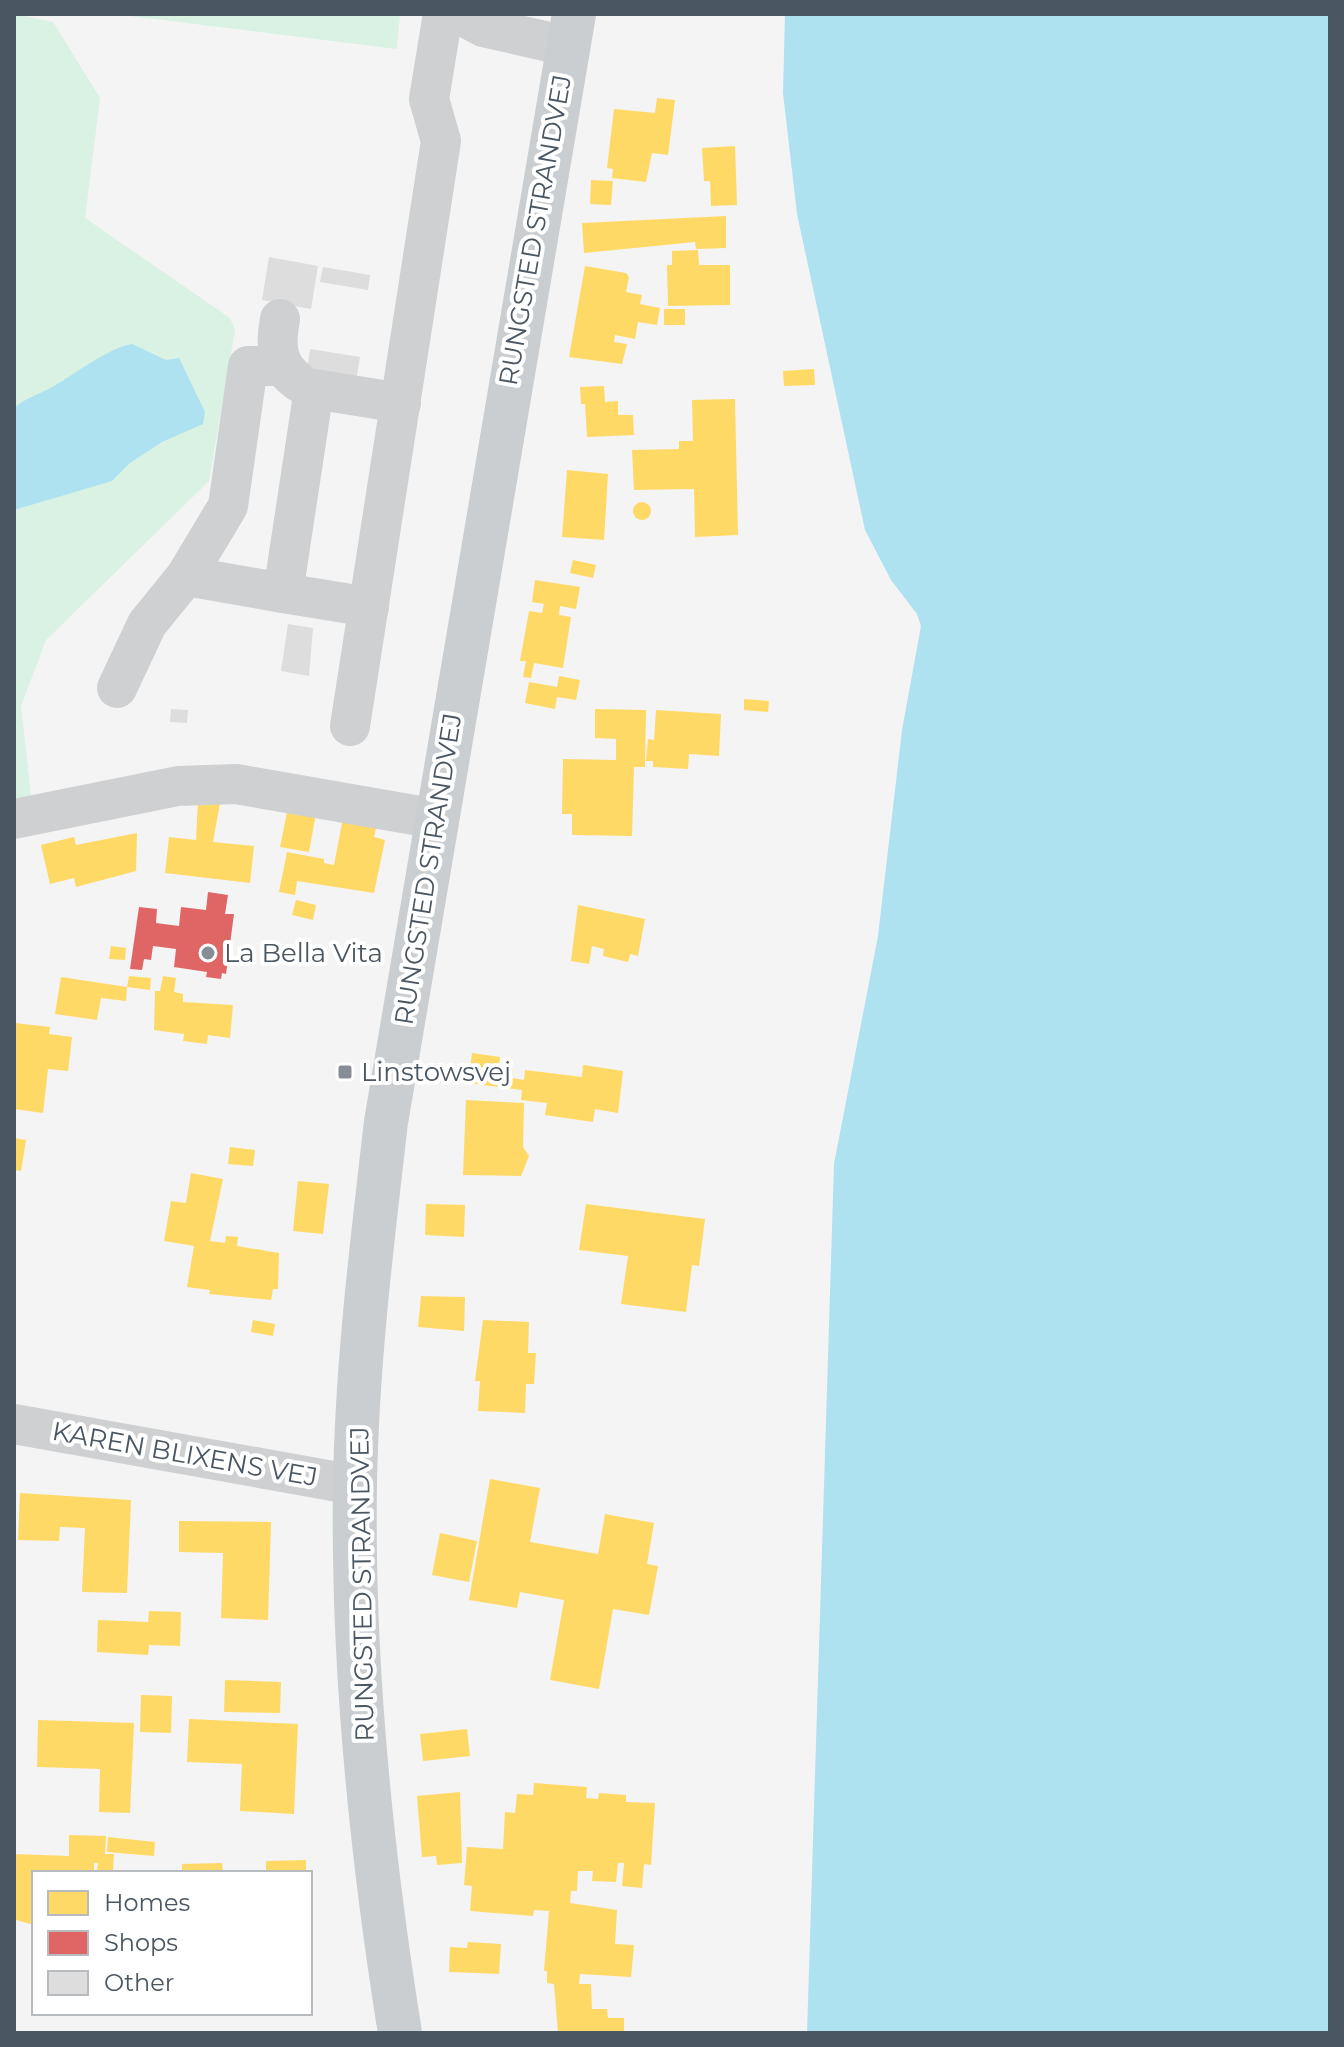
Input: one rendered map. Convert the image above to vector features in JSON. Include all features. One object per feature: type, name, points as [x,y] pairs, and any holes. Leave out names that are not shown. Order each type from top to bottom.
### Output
[{"type":"main road","name":"RUNGSTED STRANDVEJ","points":[[400,2033],[380,1908],[360,1694],[355,1485],[366,1292],[384,1135],[571,30]]},
{"type":"street","points":[[350,726],[441,141],[429,99],[443,14]]},
{"type":"street","name":"RUNGSTED STRANDVEJ","points":[[459,14],[483,27],[571,30]]},
{"type":"street","points":[[280,319],[277,355],[286,373],[314,389],[401,403]]},
{"type":"street","points":[[117,688],[147,624],[186,576],[228,506],[248,366],[282,366]]},
{"type":"street","points":[[283,593],[314,389]]},
{"type":"street","points":[[186,576],[369,607]]},
{"type":"street","points":[[14,819],[178,786],[236,784],[437,819]]},
{"type":"street","name":"KAREN BLIXENS VEJ","points":[[14,1424],[355,1485]]},
{"type":"green space","points":[[15,14],[53,22],[100,98],[85,218],[230,318],[235,330],[209,481],[46,640],[21,706],[31,796],[14,799]]},
{"type":"green space","points":[[114,14],[400,14],[397,49]]},
{"type":"water","points":[[785,14],[1330,14],[1330,2033],[807,2033],[834,1164],[878,936],[902,730],[921,626],[917,614],[891,580],[865,530],[797,214],[783,93]]},
{"type":"water","points":[[132,344],[166,360],[179,358],[205,412],[203,424],[162,442],[130,463],[112,481],[14,510],[14,408],[104,355]]},
{"type":"building: Homes","points":[[657,98],[675,100],[668,155],[652,153],[646,182],[612,178],[613,169],[607,168],[614,109],[655,113]]},
{"type":"building: Homes","points":[[735,146],[737,205],[711,206],[710,181],[704,181],[702,148]]},
{"type":"building: Homes","points":[[591,180],[613,181],[611,205],[590,204]]},
{"type":"building: Homes","points":[[726,216],[726,248],[696,249],[695,242],[584,253],[582,223]]},
{"type":"building: Homes","points":[[698,250],[699,265],[730,265],[730,305],[668,306],[667,265],[672,265],[672,251]]},
{"type":"building: Homes","points":[[585,266],[626,273],[629,277],[626,292],[642,295],[640,304],[660,308],[657,325],[638,322],[635,339],[615,335],[614,342],[627,344],[622,364],[569,357]]},
{"type":"building: Homes","points":[[664,309],[685,309],[685,325],[664,325]]},
{"type":"building: Homes","points":[[814,369],[815,385],[784,386],[783,371]]},
{"type":"building: Homes","points":[[604,386],[605,402],[618,401],[618,415],[633,415],[634,435],[587,437],[585,404],[581,404],[580,387]]},
{"type":"building: Homes","points":[[735,399],[738,535],[695,537],[694,489],[634,490],[632,450],[679,449],[679,441],[693,441],[692,400]]},
{"type":"building: Homes","points":[[567,470],[608,474],[604,540],[562,537]]},
{"type":"building: Homes","points":[[642,502],[651,511],[642,520],[633,511]]},
{"type":"building: Homes","points":[[573,560],[596,565],[593,578],[570,573]]},
{"type":"building: Homes","points":[[535,580],[580,587],[576,609],[560,606],[559,615],[571,617],[563,668],[534,663],[531,678],[523,677],[526,661],[520,661],[529,611],[542,613],[544,604],[532,602]]},
{"type":"building: Homes","points":[[559,676],[580,680],[576,700],[557,697],[555,709],[525,703],[529,682],[557,687]]},
{"type":"building: Homes","points":[[744,699],[769,701],[768,712],[744,710]]},
{"type":"building: Homes","points":[[595,709],[646,710],[645,767],[634,767],[632,836],[572,835],[572,814],[562,814],[563,759],[616,760],[616,739],[595,738]]},
{"type":"building: Homes","points":[[656,710],[721,714],[719,756],[689,754],[688,769],[653,767],[653,761],[646,761],[648,739],[654,740]]},
{"type":"building: Homes","points":[[198,800],[220,803],[213,842],[254,846],[250,883],[165,873],[169,837],[196,840]]},
{"type":"building: Homes","points":[[288,807],[316,813],[309,852],[280,847]]},
{"type":"building: Homes","points":[[343,818],[377,824],[374,837],[385,840],[374,893],[297,881],[295,895],[279,892],[287,852],[324,859],[324,863],[334,865]]},
{"type":"building: Homes","points":[[137,833],[136,871],[76,887],[74,878],[50,884],[41,845],[74,837],[76,845]]},
{"type":"building: Homes","points":[[296,900],[316,905],[313,920],[292,915]]},
{"type":"building: Homes","points":[[578,905],[645,919],[638,956],[630,954],[628,962],[603,956],[604,949],[592,946],[589,964],[571,961]]},
{"type":"building: Homes","points":[[111,946],[126,948],[125,960],[109,959]]},
{"type":"building: Homes","points":[[129,976],[151,978],[150,990],[127,987]]},
{"type":"building: Homes","points":[[163,976],[176,978],[174,992],[183,994],[183,1002],[233,1005],[230,1038],[208,1035],[207,1044],[183,1041],[184,1034],[154,1030],[155,991],[160,991]]},
{"type":"building: Homes","points":[[61,977],[127,987],[126,1001],[101,998],[97,1020],[55,1014]]},
{"type":"building: Homes","points":[[15,1023],[50,1027],[49,1034],[72,1037],[68,1071],[48,1069],[43,1113],[14,1109]]},
{"type":"building: Homes","points":[[472,1053],[500,1057],[499,1067],[513,1069],[512,1078],[524,1080],[525,1070],[582,1077],[583,1065],[623,1071],[618,1113],[595,1109],[593,1122],[545,1115],[547,1103],[521,1100],[522,1090],[468,1083]]},
{"type":"building: Homes","points":[[466,1100],[524,1103],[523,1147],[529,1156],[521,1176],[463,1175]]},
{"type":"building: Homes","points":[[14,1138],[26,1140],[21,1171],[14,1170]]},
{"type":"building: Homes","points":[[230,1147],[255,1150],[253,1166],[228,1164]]},
{"type":"building: Homes","points":[[191,1173],[223,1179],[210,1241],[225,1243],[226,1236],[238,1237],[237,1246],[279,1253],[278,1289],[273,1289],[271,1300],[209,1294],[210,1290],[187,1287],[194,1246],[164,1241],[171,1201],[186,1203]]},
{"type":"building: Homes","points":[[298,1181],[329,1184],[323,1234],[293,1231]]},
{"type":"building: Homes","points":[[426,1204],[465,1205],[464,1237],[425,1235]]},
{"type":"building: Homes","points":[[586,1204],[705,1219],[699,1266],[692,1265],[686,1312],[621,1304],[628,1256],[579,1250]]},
{"type":"building: Homes","points":[[421,1296],[465,1297],[464,1331],[418,1327]]},
{"type":"building: Homes","points":[[253,1320],[275,1324],[273,1336],[251,1332]]},
{"type":"building: Homes","points":[[483,1320],[529,1322],[528,1353],[536,1353],[534,1384],[526,1384],[525,1413],[478,1411],[480,1381],[475,1381]]},
{"type":"building: Homes","points":[[490,1479],[540,1488],[530,1542],[598,1554],[605,1514],[654,1523],[647,1564],[658,1566],[649,1615],[613,1609],[599,1689],[550,1680],[564,1600],[520,1592],[517,1608],[469,1600]]},
{"type":"building: Homes","points":[[20,1493],[131,1500],[127,1593],[82,1592],[85,1528],[60,1527],[59,1541],[18,1540]]},
{"type":"building: Homes","points":[[179,1521],[271,1522],[268,1620],[221,1618],[223,1553],[179,1552]]},
{"type":"building: Homes","points":[[440,1533],[477,1541],[469,1582],[432,1575]]},
{"type":"building: Homes","points":[[149,1611],[181,1612],[180,1646],[149,1645],[148,1655],[97,1652],[98,1620],[148,1622]]},
{"type":"building: Homes","points":[[225,1680],[281,1682],[280,1713],[224,1712]]},
{"type":"building: Homes","points":[[141,1695],[172,1696],[171,1733],[140,1732]]},
{"type":"building: Homes","points":[[189,1719],[298,1724],[294,1814],[240,1811],[242,1764],[187,1762]]},
{"type":"building: Homes","points":[[38,1720],[134,1723],[130,1813],[99,1812],[100,1769],[37,1767]]},
{"type":"building: Homes","points":[[467,1729],[470,1756],[423,1761],[420,1734]]},
{"type":"building: Homes","points":[[534,1783],[587,1787],[586,1798],[598,1799],[599,1793],[626,1795],[626,1802],[655,1803],[651,1865],[644,1864],[642,1888],[622,1886],[624,1863],[618,1863],[616,1882],[592,1881],[593,1871],[578,1871],[577,1891],[571,1891],[570,1903],[617,1910],[615,1944],[634,1945],[631,1977],[580,1974],[579,1984],[591,1984],[592,2009],[607,2009],[608,2018],[624,2018],[624,2033],[558,2033],[554,1984],[547,1983],[547,1971],[544,1971],[549,1911],[534,1910],[533,1916],[470,1911],[472,1886],[464,1885],[467,1847],[503,1849],[505,1812],[515,1813],[517,1794],[533,1795]]},
{"type":"building: Homes","points":[[460,1792],[462,1863],[437,1865],[436,1856],[422,1857],[417,1796]]},
{"type":"building: Homes","points":[[69,1835],[106,1836],[105,1854],[114,1854],[113,1871],[97,1870],[98,1863],[94,1863],[94,1871],[32,1871],[32,1924],[16,1920],[14,1854],[69,1856]]},
{"type":"building: Homes","points":[[108,1837],[155,1842],[154,1856],[107,1852]]},
{"type":"building: Homes","points":[[306,1860],[306,1871],[266,1871],[266,1861]]},
{"type":"building: Homes","points":[[222,1863],[223,1871],[182,1871],[182,1864]]},
{"type":"building: Homes","points":[[468,1942],[501,1944],[499,1974],[449,1972],[450,1947],[467,1948]]},
{"type":"building: Shops","points":[[208,892],[228,895],[225,914],[234,914],[226,974],[222,973],[221,979],[206,977],[207,972],[174,967],[176,949],[153,946],[151,960],[144,959],[142,970],[130,969],[139,907],[157,909],[156,923],[179,926],[181,907],[206,910]]},
{"type":"building: Other","points":[[269,257],[318,266],[311,309],[262,300]]},
{"type":"building: Other","points":[[323,267],[370,275],[368,290],[320,282]]},
{"type":"building: Other","points":[[310,349],[360,357],[355,386],[306,378]]},
{"type":"building: Other","points":[[288,624],[313,628],[309,676],[281,671]]},
{"type":"building: Other","points":[[171,709],[188,710],[187,723],[170,722]]},
{"type":"place","name":"La Bella Vita","points":[[208,953]]},
{"type":"place","name":"Linstowsvej","points":[[345,1072]]}]
